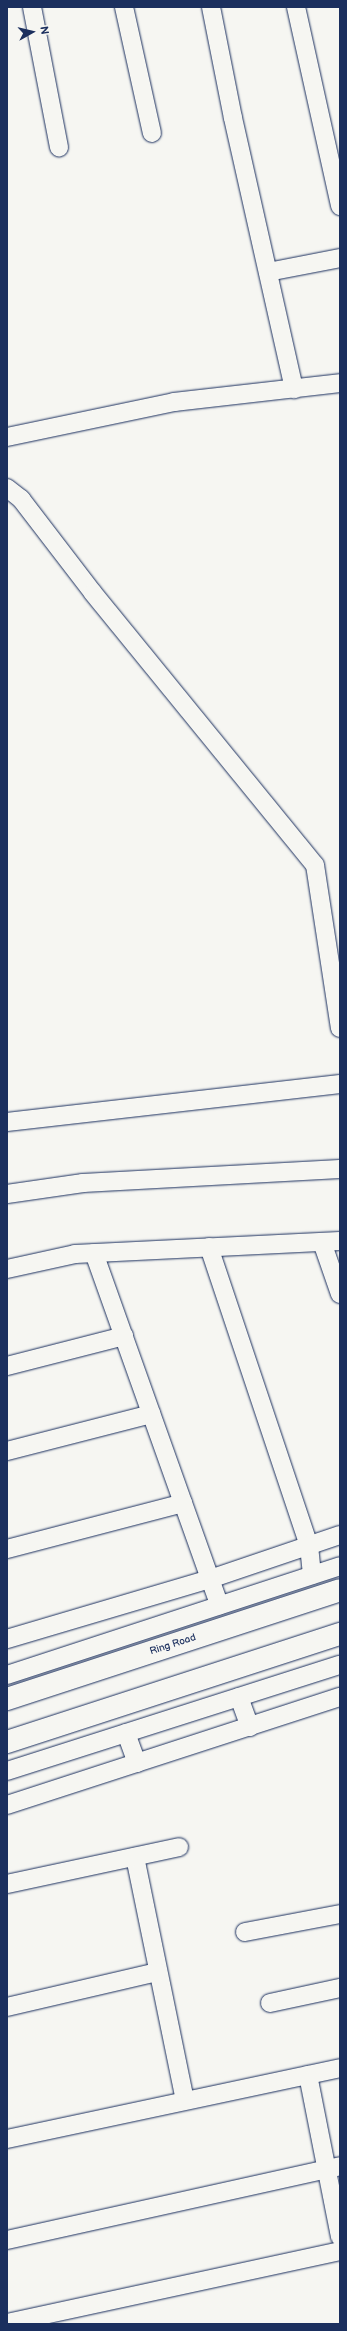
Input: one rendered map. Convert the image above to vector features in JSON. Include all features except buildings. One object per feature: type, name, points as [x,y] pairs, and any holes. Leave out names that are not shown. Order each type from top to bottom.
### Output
[{"type":"highway","name":"Ring Road","points":[[7,1700],[340,1590]]},
{"type":"highway","points":[[7,1742],[340,1634]]},
{"type":"street","points":[[32,7],[60,147]]},
{"type":"street","points":[[124,7],[152,133]]},
{"type":"street","points":[[211,7],[233,118],[294,389]]},
{"type":"street","points":[[296,7],[340,206]]},
{"type":"street","points":[[268,272],[340,258]]},
{"type":"street","points":[[7,437],[174,402],[340,383]]},
{"type":"street","points":[[7,488],[14,502],[93,593],[315,865],[340,1028]]},
{"type":"street","points":[[7,1122],[340,1084]]},
{"type":"street","points":[[7,1194],[82,1183],[340,1169]]},
{"type":"street","points":[[7,1269],[75,1254],[331,1241],[340,1294]]},
{"type":"street","points":[[209,1247],[309,1546],[312,1575]]},
{"type":"street","points":[[94,1253],[219,1605]]},
{"type":"street","points":[[7,1366],[124,1336]]},
{"type":"street","points":[[7,1451],[151,1414]]},
{"type":"street","points":[[7,1550],[183,1503]]},
{"type":"street","points":[[7,1639],[210,1579],[340,1535]]},
{"type":"street","points":[[7,1675],[340,1566]]},
{"type":"street","points":[[7,1771],[340,1664]]},
{"type":"street","points":[[239,1697],[250,1727]]},
{"type":"street","points":[[7,1805],[340,1697]]},
{"type":"street","points":[[126,1733],[137,1763]]},
{"type":"street","points":[[7,1884],[179,1847]]},
{"type":"street","points":[[135,1857],[157,1972],[185,2100]]},
{"type":"street","points":[[245,1932],[340,1914]]},
{"type":"street","points":[[7,2007],[157,1972]]},
{"type":"street","points":[[270,2004],[340,1988]]},
{"type":"street","points":[[7,2139],[340,2068]]},
{"type":"street","points":[[308,2075],[333,2167],[340,2238]]},
{"type":"street","points":[[7,2240],[333,2167]]},
{"type":"street","points":[[7,2323],[340,2251]]}]
